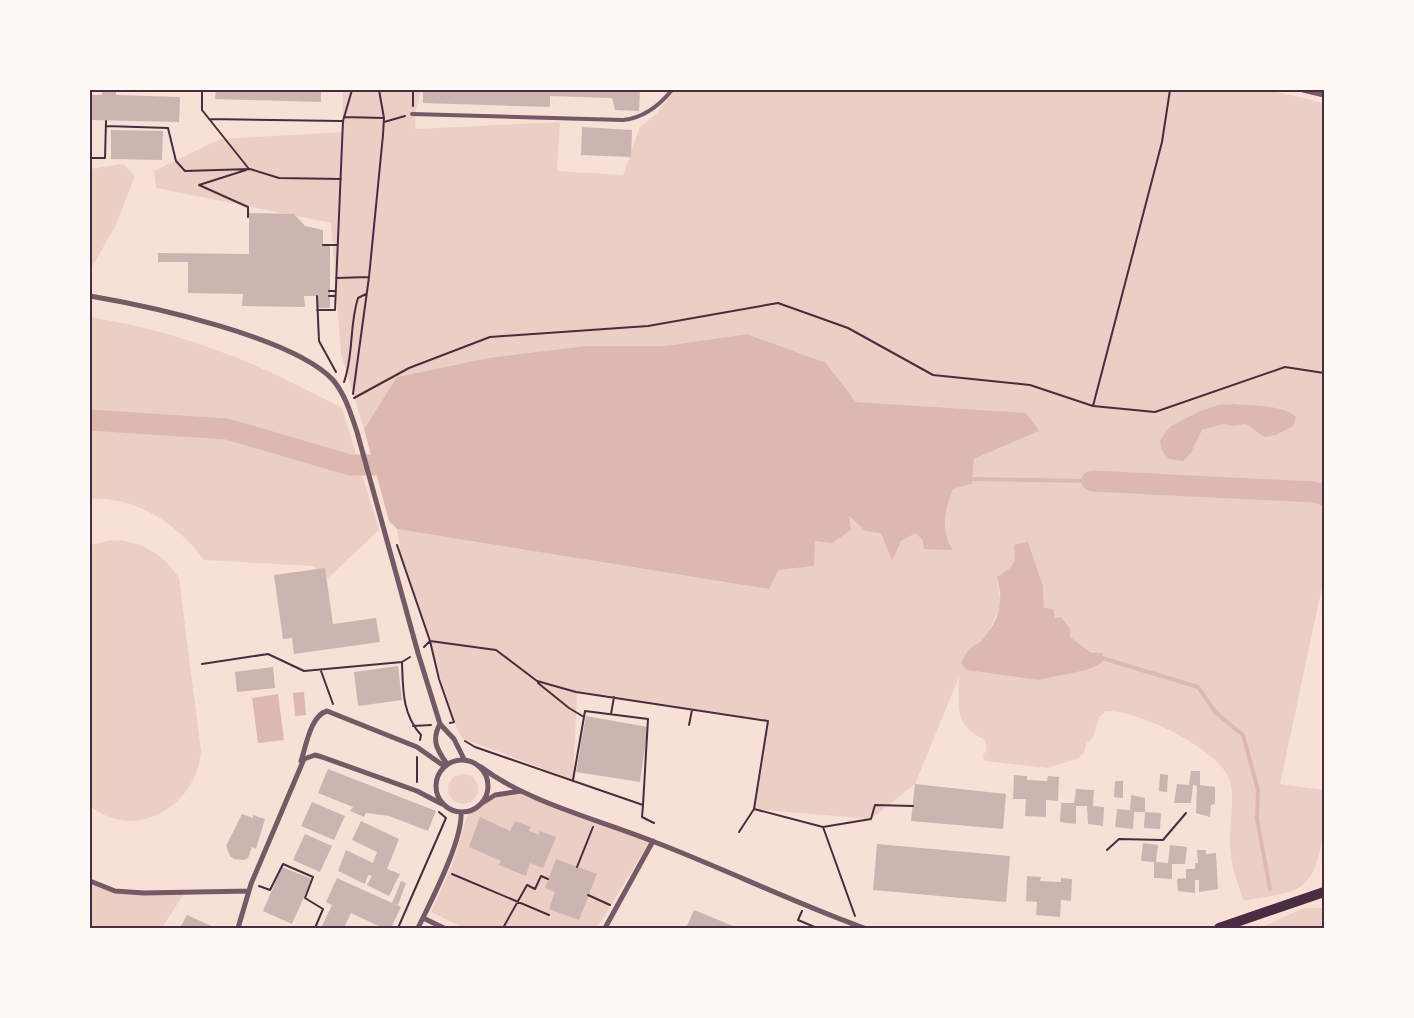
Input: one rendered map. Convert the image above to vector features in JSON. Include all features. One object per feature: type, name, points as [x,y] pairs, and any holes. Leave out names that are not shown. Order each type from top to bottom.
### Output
[{"type":"main road","points":[[1219,928],[1324,892]]},
{"type":"street","points":[[1303,90],[1324,95]]},
{"type":"street","points":[[90,296],[160,310],[274,345],[313,364],[334,381],[349,407],[357,432],[440,724],[454,739],[464,759],[492,776],[521,790],[653,841],[861,927]]},
{"type":"street","points":[[238,928],[251,884],[299,766],[312,728],[319,716],[327,711],[417,747],[445,765]]},
{"type":"street","points":[[440,724],[435,734],[436,749],[445,765]]},
{"type":"street","points":[[299,766],[304,759],[315,755],[417,791],[454,811],[461,812],[476,808],[495,795],[521,790]]},
{"type":"street","points":[[442,804],[438,798],[435,784],[436,778],[445,765],[464,759]]},
{"type":"street","points":[[481,768],[488,781],[486,797],[482,803]]},
{"type":"street","points":[[418,928],[445,871],[462,821],[461,812]]},
{"type":"street","points":[[605,928],[653,841]]},
{"type":"street","points":[[90,881],[115,891],[144,894],[249,891]]},
{"type":"street","points":[[423,918],[444,928]]},
{"type":"lane","points":[[412,114],[636,119],[652,110],[672,90]]},
{"type":"path","points":[[202,90],[202,110],[250,169]]},
{"type":"path","points":[[316,310],[335,310],[343,117],[352,90]]},
{"type":"path","points":[[379,90],[384,122],[368,277],[352,399],[409,368],[490,337],[648,326],[778,303],[848,328],[933,374],[1030,385],[1093,406],[1156,412],[1286,367],[1324,373]]},
{"type":"path","points":[[384,122],[412,114],[413,90]]},
{"type":"path","points":[[1093,406],[1162,142],[1170,90]]},
{"type":"path","points":[[343,117],[384,118]]},
{"type":"path","points":[[209,119],[343,121]]},
{"type":"path","points":[[90,158],[105,158],[106,121]]},
{"type":"path","points":[[106,126],[168,128],[176,160],[185,171],[250,169],[278,178],[341,179]]},
{"type":"path","points":[[248,217],[248,207],[199,185],[250,169]]},
{"type":"path","points":[[323,245],[338,245]]},
{"type":"path","points":[[336,278],[368,277]]},
{"type":"path","points":[[329,291],[335,292]]},
{"type":"path","points":[[344,384],[350,366],[352,316],[358,298],[366,294]]},
{"type":"path","points":[[316,296],[319,341],[337,372]]},
{"type":"path","points":[[329,296],[335,296]]},
{"type":"path","points":[[330,303],[335,303]]},
{"type":"path","points":[[396,542],[430,642],[439,679]]},
{"type":"path","points":[[430,642],[496,650],[569,708],[584,717]]},
{"type":"path","points":[[202,664],[268,654],[304,671],[321,671],[402,662]]},
{"type":"path","points":[[321,671],[336,715]]},
{"type":"path","points":[[536,681],[576,692],[768,721],[754,809],[739,832]]},
{"type":"path","points":[[611,714],[614,697]]},
{"type":"path","points":[[690,725],[692,709]]},
{"type":"path","points":[[573,780],[585,711],[648,719],[642,817],[654,823]]},
{"type":"path","points":[[454,722],[458,730]]},
{"type":"path","points":[[462,738],[475,747],[643,805]]},
{"type":"path","points":[[754,809],[823,827],[871,819],[874,805],[913,806]]},
{"type":"path","points":[[1107,850],[1120,839],[1163,840],[1186,813]]},
{"type":"path","points":[[577,867],[596,820]]},
{"type":"path","points":[[823,827],[861,927]]},
{"type":"path","points":[[251,884],[270,890],[283,864],[313,877],[305,898],[323,909],[314,928]]},
{"type":"path","points":[[445,871],[549,915]]},
{"type":"path","points":[[503,928],[527,885],[535,889],[541,876],[548,879]]},
{"type":"path","points":[[588,896],[617,908]]},
{"type":"path","points":[[805,905],[798,920],[817,928]]},
{"type":"shaded area","points":[[343,90],[421,90],[416,109],[415,129],[560,122],[557,171],[623,175],[640,127],[656,114],[675,90],[1268,90],[1324,103],[1324,578],[1280,784],[1324,790],[1321,846],[1318,860],[1312,873],[1304,883],[1294,890],[1244,901],[1235,874],[1231,853],[1232,797],[1230,781],[1223,769],[1211,756],[1176,734],[1157,724],[1137,717],[1120,712],[1106,711],[1099,717],[1093,737],[1086,744],[1084,753],[1077,759],[1047,768],[984,761],[983,755],[987,750],[985,740],[967,728],[960,714],[959,677],[915,784],[871,819],[754,809],[768,722],[577,692],[573,780],[462,738],[454,722],[400,549],[397,529],[769,589],[779,570],[813,566],[815,541],[848,516],[865,531],[881,532],[892,560],[901,541],[916,533],[923,541],[952,549],[944,527],[946,512],[953,489],[972,484],[974,459],[1039,431],[905,406],[856,402],[826,363],[747,334],[665,346],[585,346],[488,358],[397,377],[364,429],[341,354],[331,223],[156,188],[154,171],[220,139],[345,132],[342,132]],"holes":[[[1234,404],[1278,408],[1264,437],[1246,424],[1233,426],[1224,424],[1202,430],[1191,453],[1171,426],[1209,409]],[[1028,542],[1043,586],[1044,608],[1077,643],[1093,652],[1103,653],[1102,663],[1087,670],[1038,680],[966,670],[962,663],[970,648],[980,643],[989,631],[1001,605],[997,577],[1010,568]]]},
{"type":"shaded area","points":[[123,164],[135,176],[115,227],[90,270],[90,169]]},
{"type":"shaded area","points":[[90,317],[157,331],[220,351],[281,377],[342,408],[379,530],[328,578],[313,566],[204,560],[168,524],[140,507],[107,499],[90,499]]},
{"type":"shaded area","points":[[747,334],[826,363],[856,402],[1026,413],[1039,431],[974,459],[972,484],[953,489],[946,512],[946,535],[953,550],[924,549],[923,541],[916,533],[901,541],[892,561],[881,533],[865,531],[849,516],[851,530],[832,543],[815,541],[814,566],[779,570],[769,589],[397,529],[389,521],[364,429],[397,377],[488,358],[585,346],[665,346]]},
{"type":"shaded area","points":[[1234,404],[1275,408],[1296,417],[1293,426],[1276,435],[1264,437],[1246,424],[1233,426],[1224,424],[1202,430],[1191,453],[1183,461],[1169,459],[1161,449],[1160,440],[1171,426],[1200,411],[1218,405]]},
{"type":"shaded area","points":[[110,540],[141,545],[158,555],[173,569],[179,578],[201,751],[197,770],[189,788],[177,802],[162,813],[145,819],[127,821],[108,816],[90,806],[90,545]]},
{"type":"shaded area","points":[[1028,542],[1043,586],[1044,608],[1053,609],[1055,618],[1061,617],[1070,629],[1070,637],[1090,652],[1103,653],[1102,663],[1087,670],[1038,680],[966,670],[961,663],[970,648],[980,642],[987,633],[999,610],[1000,595],[997,577],[1010,568],[1015,560],[1014,545]]},
{"type":"shaded area","points":[[304,692],[306,715],[295,716],[293,693]]},
{"type":"shaded area","points":[[278,694],[284,740],[258,743],[252,698]]},
{"type":"shaded area","points":[[463,774],[474,778],[478,789],[474,800],[463,804],[452,800],[448,789],[452,778]]},
{"type":"shaded area","points":[[516,792],[649,843],[597,928],[464,928],[431,912],[451,868],[465,822],[470,813],[484,800]]},
{"type":"shaded area","points":[[90,881],[115,891],[185,892],[162,928],[90,928]]},
{"type":"shaded area","points":[[1304,908],[1324,908],[1324,928],[1260,928]]},
{"type":"building","points":[[102,90],[116,90],[116,95],[180,97],[179,122],[90,120],[90,95],[102,95]]},
{"type":"building","points":[[216,90],[321,90],[321,102],[215,99]]},
{"type":"building","points":[[423,90],[640,90],[639,111],[615,110],[612,98],[550,96],[550,107],[423,103]]},
{"type":"building","points":[[582,127],[632,130],[631,157],[581,155]]},
{"type":"building","points":[[111,130],[163,131],[162,160],[111,159]]},
{"type":"building","points":[[249,213],[294,214],[305,226],[323,230],[323,245],[330,245],[330,308],[316,308],[317,296],[304,296],[305,307],[242,306],[243,294],[188,293],[188,262],[158,262],[158,253],[249,254]]},
{"type":"building","points":[[325,568],[333,624],[376,618],[380,642],[294,654],[292,638],[283,639],[274,575]]},
{"type":"building","points":[[398,666],[402,700],[358,706],[354,672]]},
{"type":"building","points":[[273,667],[275,688],[237,692],[235,672]]},
{"type":"building","points":[[586,716],[648,727],[640,782],[576,772]]},
{"type":"building","points":[[328,769],[436,811],[428,831],[389,816],[366,813],[364,817],[350,811],[353,807],[318,793]]},
{"type":"building","points":[[1191,771],[1200,771],[1200,785],[1215,787],[1215,804],[1211,805],[1210,817],[1196,813],[1197,786],[1193,785],[1191,803],[1174,803],[1177,784],[1189,785]]},
{"type":"building","points":[[1160,774],[1168,775],[1167,792],[1159,791]]},
{"type":"building","points":[[1014,775],[1027,776],[1027,780],[1047,781],[1048,776],[1059,777],[1058,801],[1046,800],[1046,817],[1025,816],[1026,799],[1013,799]]},
{"type":"building","points":[[1115,781],[1123,781],[1123,798],[1114,797]]},
{"type":"building","points":[[915,784],[1006,794],[1003,829],[911,821]]},
{"type":"building","points":[[1076,789],[1094,790],[1093,806],[1104,807],[1103,826],[1088,824],[1087,806],[1076,806],[1076,824],[1060,822],[1061,803],[1074,803]]},
{"type":"building","points":[[1131,795],[1145,798],[1145,812],[1134,812],[1133,829],[1115,827],[1117,809],[1130,810]]},
{"type":"building","points":[[312,802],[345,816],[334,840],[301,826]]},
{"type":"building","points":[[1145,812],[1161,813],[1160,829],[1144,828]]},
{"type":"building","points":[[242,814],[253,818],[253,815],[265,819],[256,849],[252,847],[248,858],[244,860],[234,859],[230,856],[226,846]]},
{"type":"building","points":[[480,817],[510,831],[515,821],[531,827],[529,831],[539,835],[540,831],[556,837],[543,868],[530,863],[526,876],[499,865],[501,861],[469,847]]},
{"type":"building","points":[[361,821],[399,839],[387,869],[400,874],[389,896],[367,885],[372,876],[368,875],[365,884],[338,871],[346,850],[373,863],[377,852],[352,840]]},
{"type":"building","points":[[305,834],[332,846],[320,872],[293,860]]},
{"type":"building","points":[[1143,843],[1158,845],[1156,862],[1168,863],[1170,845],[1187,847],[1185,864],[1172,864],[1172,879],[1154,878],[1154,862],[1141,861]]},
{"type":"building","points":[[877,844],[1010,856],[1006,902],[873,890]]},
{"type":"building","points":[[1197,850],[1206,850],[1206,854],[1216,853],[1218,889],[1199,892],[1199,880],[1195,880],[1195,893],[1178,891],[1177,879],[1186,878],[1186,869],[1195,869],[1195,863],[1198,863]]},
{"type":"building","points":[[556,859],[597,874],[579,920],[549,909],[555,892],[545,888]]},
{"type":"building","points":[[282,867],[312,879],[292,924],[263,911]]},
{"type":"building","points":[[1027,876],[1041,877],[1040,881],[1061,882],[1061,878],[1072,879],[1071,901],[1061,900],[1060,917],[1036,915],[1037,902],[1026,901]]},
{"type":"building","points":[[337,878],[401,907],[391,928],[383,928],[351,913],[344,928],[321,928],[332,905],[326,902]]},
{"type":"building","points":[[401,881],[406,883],[398,905],[392,903]]},
{"type":"building","points":[[694,910],[738,928],[686,928]]},
{"type":"building","points":[[187,915],[216,928],[180,928]]},
{"type":"waterway","points":[[90,420],[227,429],[350,465],[402,465]]},
{"type":"waterway","points":[[969,479],[1092,481]]},
{"type":"waterway","points":[[1092,481],[1314,492],[1324,495]]},
{"type":"waterway","points":[[1102,658],[1198,687],[1215,712],[1243,735],[1258,790],[1257,819],[1270,889]]}]
